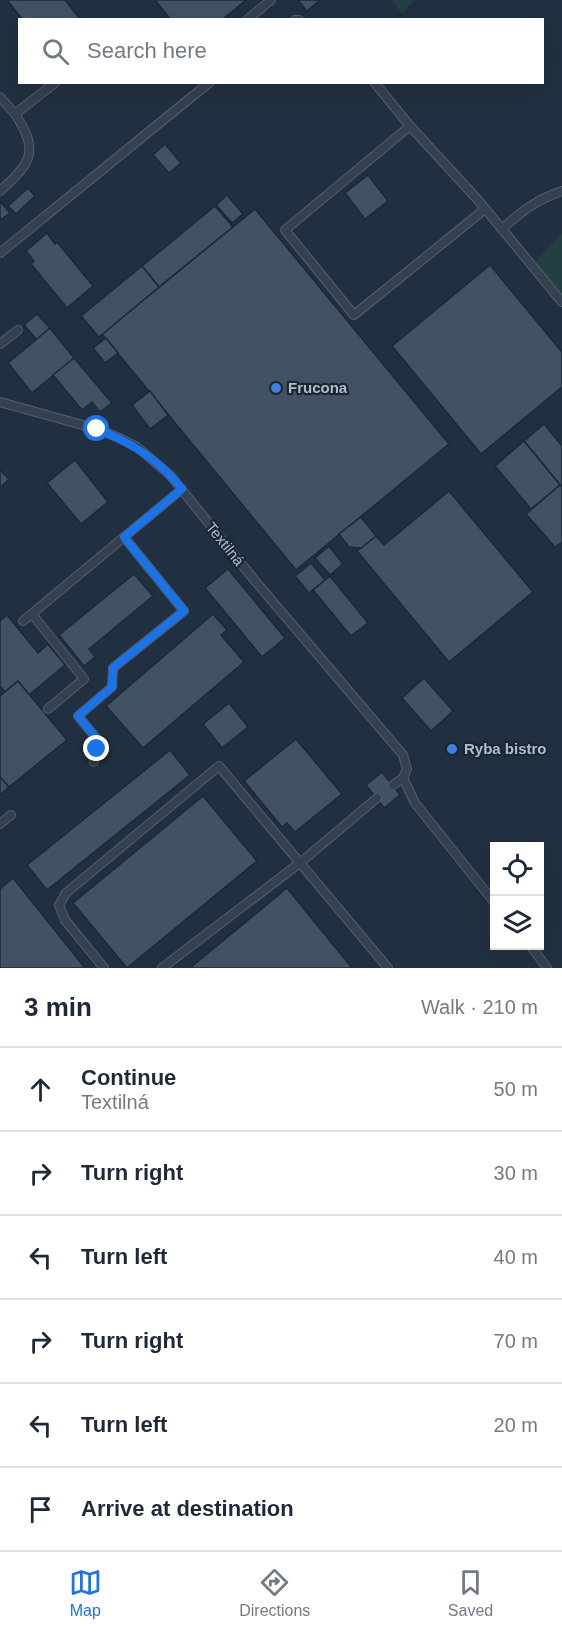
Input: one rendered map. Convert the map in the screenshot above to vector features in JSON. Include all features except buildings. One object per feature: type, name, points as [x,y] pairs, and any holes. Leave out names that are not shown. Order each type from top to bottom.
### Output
[{"type":"lane","points":[[249,18],[271,0]]},
{"type":"lane","points":[[15,114],[53,84]]},
{"type":"lane","points":[[0,253],[208,84]]},
{"type":"lane","points":[[376,84],[485,209],[562,302]]},
{"type":"lane","points":[[0,97],[15,114],[28,138],[30,154],[26,166],[0,191]]},
{"type":"lane","points":[[410,126],[285,230],[354,315],[485,209]]},
{"type":"lane","points":[[502,229],[543,198],[562,191]]},
{"type":"lane","points":[[0,345],[18,330]]},
{"type":"lane","name":"Textilná","points":[[0,402],[97,429],[136,447],[154,460],[182,489],[256,582],[403,755],[407,769],[403,778]]},
{"type":"lane","points":[[23,621],[182,489]]},
{"type":"lane","points":[[94,762],[97,739],[78,716],[112,687],[113,668],[184,611],[124,537]]},
{"type":"lane","points":[[32,614],[84,679],[48,709]]},
{"type":"lane","points":[[104,968],[65,920],[59,906],[66,893],[219,766],[388,968]]},
{"type":"lane","points":[[393,785],[403,778],[416,802],[490,896]]},
{"type":"lane","points":[[162,968],[301,862],[377,798]]},
{"type":"lane","points":[[0,824],[11,814]]},
{"type":"lane","points":[[534,950],[548,968]]},
{"type":"green space","points":[[392,0],[415,0],[402,14]]},
{"type":"green space","points":[[562,233],[562,302],[532,266]]},
{"type":"place","name":"Frucona","points":[[276,388]]},
{"type":"place","name":"Ryba bistro","points":[[452,749]]},
{"type":"route","points":[[97,429],[136,447],[154,460],[182,489],[124,537],[184,611],[113,668],[112,687],[78,716],[97,739],[97,749]]}]
